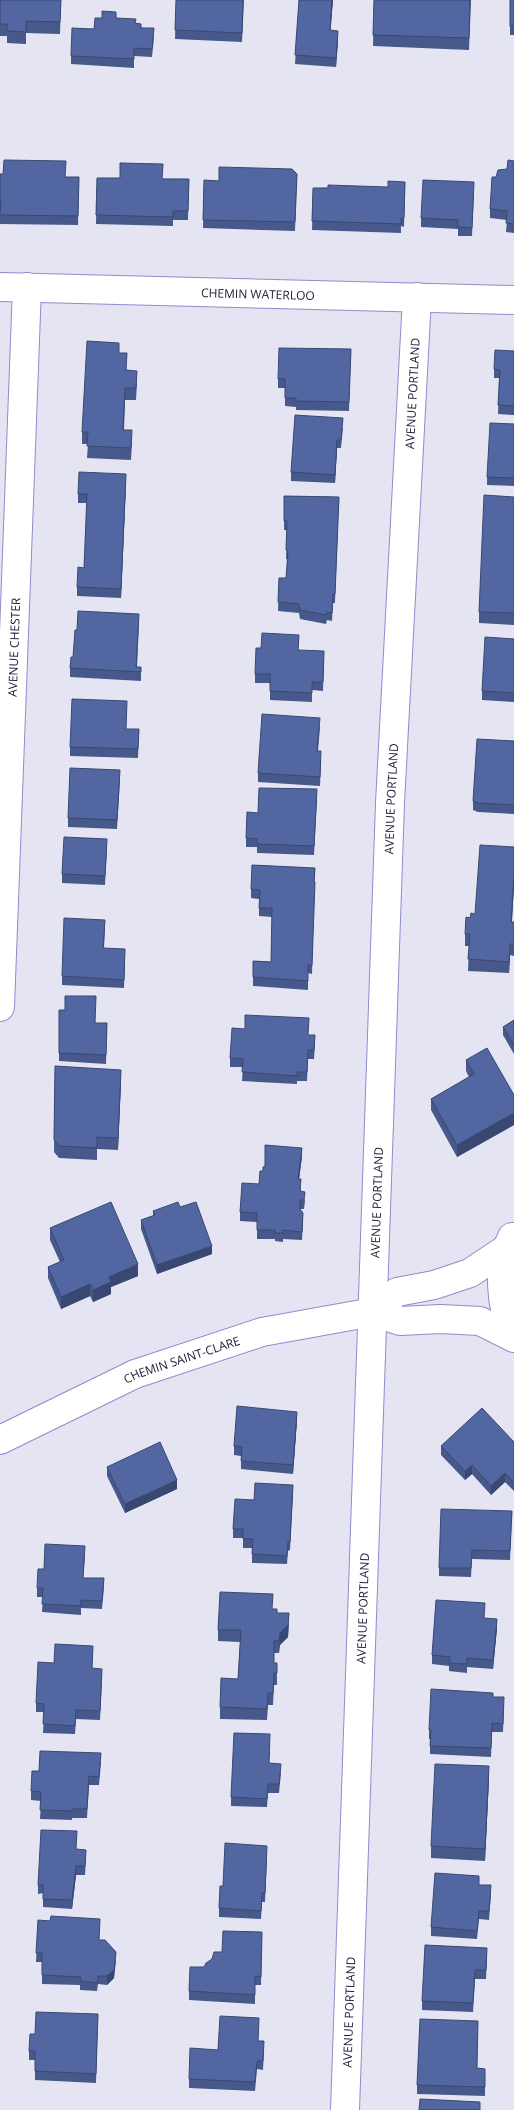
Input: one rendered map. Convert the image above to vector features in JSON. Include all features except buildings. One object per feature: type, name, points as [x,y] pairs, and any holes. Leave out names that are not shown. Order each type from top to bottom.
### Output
[{"type":"street","name":"CHEMIN WATERLOO","points":[[0,287],[514,300]]},
{"type":"street","name":"AVENUE CHESTER","points":[[0,1007],[27,287]]},
{"type":"street","name":"AVENUE PORTLAND","points":[[345,2110],[390,804],[417,297]]},
{"type":"street","name":"CHEMIN SAINT-CLARE","points":[[0,1440],[135,1374],[262,1332],[373,1312],[397,1292],[434,1285],[470,1273],[510,1241]]},
{"type":"street","name":"CHEMIN SAINT-CLARE","points":[[510,1241],[502,1292],[508,1323],[514,1336]]},
{"type":"street","name":"CHEMIN SAINT-CLARE","points":[[373,1312],[400,1322],[441,1319],[480,1321],[514,1336]]}]
